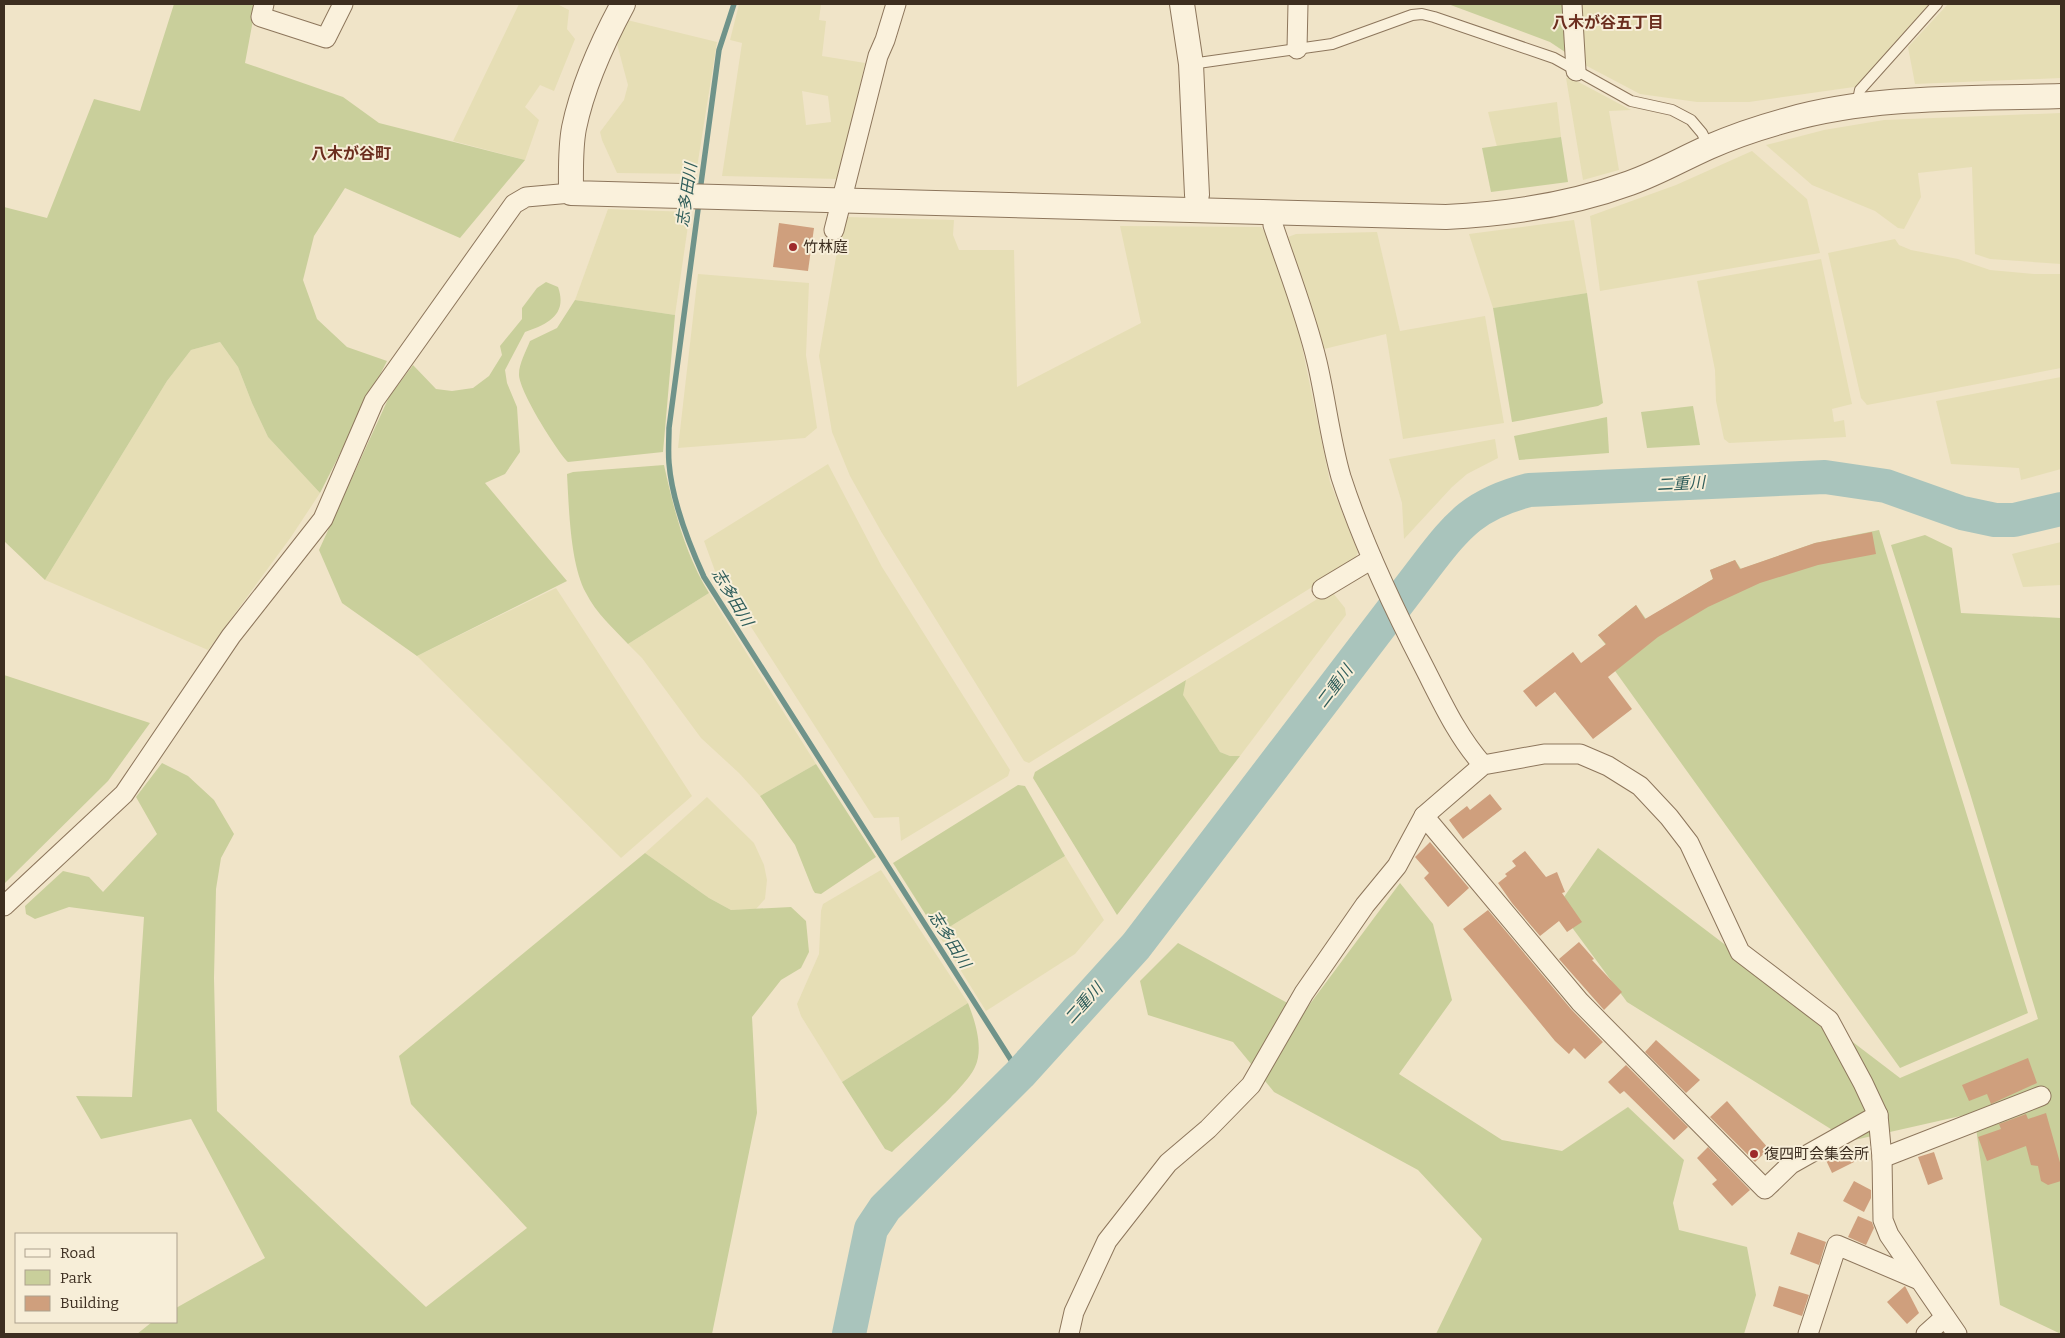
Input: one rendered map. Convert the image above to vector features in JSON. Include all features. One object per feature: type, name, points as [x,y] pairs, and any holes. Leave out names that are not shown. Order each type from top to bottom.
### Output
[{"type":"street","points":[[264,4],[260,18],[326,38],[343,4]]},
{"type":"street","points":[[571,193],[574,129],[583,93],[602,44],[623,4]]},
{"type":"street","points":[[834,230],[878,56],[886,40],[896,4]]},
{"type":"street","points":[[1182,4],[1191,64],[1197,202]]},
{"type":"street","points":[[1297,49],[1298,4]]},
{"type":"street","points":[[1572,4],[1576,71]]},
{"type":"street","points":[[4,906],[124,794],[231,636],[323,520],[374,401],[514,204],[526,197],[571,193],[843,199],[1197,202],[1273,211],[1446,216],[1528,210],[1577,200],[1630,183],[1678,164],[1708,147],[1786,120],[1820,112],[1956,99],[2061,96]]},
{"type":"street","points":[[1273,211],[1273,225],[1317,362],[1332,442],[1342,478],[1372,559],[1402,624],[1448,714],[1469,750],[1483,766]]},
{"type":"street","points":[[1322,589],[1372,559]]},
{"type":"street","points":[[1069,1334],[1074,1312],[1107,1241],[1168,1163],[1208,1129],[1251,1085],[1304,993],[1365,905],[1397,866],[1424,816],[1483,766],[1544,754],[1580,754],[1608,766],[1640,786],[1669,817],[1688,844],[1740,952],[1829,1020],[1878,1115],[1882,1158],[1883,1220],[1889,1235],[1957,1334]]},
{"type":"street","points":[[1424,816],[1580,1002],[1765,1189],[1791,1164],[1878,1115]]},
{"type":"street","points":[[1882,1158],[2041,1096]]},
{"type":"street","points":[[1808,1334],[1837,1245],[1918,1279]]},
{"type":"street","points":[[1926,1334],[1945,1317]]},
{"type":"lane","points":[[1857,107],[1860,90],[1938,4]]},
{"type":"lane","points":[[1191,64],[1332,44],[1412,15],[1422,14],[1476,30],[1554,58],[1631,101],[1672,110],[1691,120],[1702,133],[1708,147]]},
{"type":"shaded area","points":[[519,4],[557,4],[569,10],[567,29],[575,39],[554,91],[540,85],[525,107],[539,120],[525,160],[453,141]]},
{"type":"shaded area","points":[[739,4],[821,4],[819,20],[826,21],[822,56],[865,63],[839,179],[722,176],[742,43],[730,40]],"holes":[[[802,91],[828,96],[831,122],[806,125]]]},
{"type":"shaded area","points":[[1581,4],[1930,4],[1861,86],[1749,102],[1697,102],[1640,94],[1585,65]]},
{"type":"shaded area","points":[[1948,4],[2061,4],[2061,78],[1915,84],[1908,47]]},
{"type":"shaded area","points":[[627,20],[717,42],[696,174],[617,173],[602,140],[600,132],[624,100],[628,85],[617,44]]},
{"type":"shaded area","points":[[1569,77],[1631,110],[1609,111],[1619,170],[1583,180],[1566,78]]},
{"type":"shaded area","points":[[1557,102],[1561,137],[1497,147],[1488,112]]},
{"type":"shaded area","points":[[2061,113],[2061,264],[1990,259],[1975,254],[1972,167],[1918,173],[1921,197],[1904,229],[1898,228],[1875,211],[1812,185],[1766,145],[1824,130],[1884,120]]},
{"type":"shaded area","points":[[1752,151],[1807,199],[1820,253],[1600,291],[1590,216],[1676,185]]},
{"type":"shaded area","points":[[608,209],[690,212],[675,315],[575,300]]},
{"type":"shaded area","points":[[847,217],[954,220],[953,235],[959,250],[1014,250],[1017,387],[1141,323],[1120,226],[1261,227],[1268,236],[1295,313],[1330,482],[1358,552],[1354,561],[1029,763],[1024,761],[882,533],[850,476],[832,432],[819,356],[840,234]]},
{"type":"shaded area","points":[[1574,220],[1587,293],[1493,308],[1469,234]]},
{"type":"shaded area","points":[[1377,232],[1400,331],[1485,316],[1504,423],[1403,439],[1386,334],[1324,349],[1288,237],[1296,234]]},
{"type":"shaded area","points":[[1895,239],[1899,245],[1911,250],[1958,259],[1990,270],[2034,274],[2061,274],[2061,368],[1867,405],[1861,398],[1828,253]]},
{"type":"shaded area","points":[[1821,259],[1852,404],[1832,409],[1834,422],[1844,420],[1846,437],[1729,443],[1724,439],[1716,401],[1715,370],[1697,281]]},
{"type":"shaded area","points":[[698,274],[809,283],[806,355],[817,428],[805,438],[678,448]]},
{"type":"shaded area","points":[[220,342],[238,367],[268,437],[320,493],[291,537],[208,650],[45,580],[167,381],[191,350]]},
{"type":"shaded area","points":[[2061,377],[2061,469],[2021,480],[2019,468],[1951,464],[1936,401]]},
{"type":"shaded area","points":[[1495,439],[1498,458],[1467,474],[1452,487],[1404,539],[1402,503],[1389,459]]},
{"type":"shaded area","points":[[828,464],[882,567],[1010,770],[1008,776],[901,841],[899,817],[874,818],[715,571],[704,541]]},
{"type":"shaded area","points":[[2061,542],[2061,585],[2023,587],[2012,554]]},
{"type":"shaded area","points":[[556,588],[692,796],[621,858],[417,656]]},
{"type":"shaded area","points":[[709,593],[816,764],[760,796],[739,773],[701,738],[642,658],[628,644]]},
{"type":"shaded area","points":[[1327,593],[1333,593],[1345,608],[1346,615],[1240,756],[1230,756],[1220,752],[1182,695],[1186,680]]},
{"type":"shaded area","points":[[707,797],[754,843],[764,865],[767,880],[765,899],[756,909],[731,910],[709,898],[645,853]]},
{"type":"shaded area","points":[[1065,856],[1104,920],[1075,954],[986,1011],[938,934]]},
{"type":"shaded area","points":[[881,870],[968,1003],[842,1082],[801,1016],[797,1004],[819,954],[823,904]]},
{"type":"green space","points":[[174,4],[256,4],[245,63],[343,97],[379,123],[525,160],[460,238],[345,188],[314,236],[303,280],[317,319],[347,347],[387,361],[320,493],[268,437],[238,367],[220,342],[191,350],[167,381],[45,580],[4,541],[4,207],[47,218],[94,99],[140,111]]},
{"type":"green space","points":[[1448,4],[1565,4],[1568,54],[1550,42]]},
{"type":"green space","points":[[1561,137],[1568,182],[1491,192],[1482,148]]},
{"type":"green space","points":[[546,282],[558,287],[560,305],[558,311],[548,322],[525,332],[505,370],[507,383],[517,407],[520,452],[505,474],[485,483],[567,581],[417,656],[342,603],[319,550],[389,397],[413,365],[436,389],[452,391],[473,388],[489,376],[502,355],[500,346],[522,319],[522,308],[537,288]]},
{"type":"green space","points":[[1587,293],[1603,403],[1598,406],[1512,422],[1493,308]]},
{"type":"green space","points":[[575,300],[675,315],[663,452],[568,462],[539,419],[520,382],[519,370],[521,362],[530,341],[557,328]]},
{"type":"green space","points":[[1693,406],[1700,445],[1647,448],[1641,412]]},
{"type":"green space","points":[[1607,417],[1609,453],[1519,460],[1514,436]]},
{"type":"green space","points":[[664,465],[676,515],[687,547],[709,593],[628,644],[595,607],[581,581],[573,552],[567,474]]},
{"type":"green space","points":[[1879,530],[2028,1013],[1900,1068],[1610,664],[1617,659],[1598,635],[1636,605],[1646,619],[1713,579],[1710,570],[1735,560],[1741,569],[1815,543]]},
{"type":"green space","points":[[1925,535],[1952,548],[1961,613],[2061,618],[2061,1334],[2000,1305],[1974,1113],[1850,1141],[1627,1002],[1557,907],[1598,848],[1900,1078],[2038,1019],[1969,790],[1891,545]]},
{"type":"green space","points":[[4,675],[150,723],[108,781],[4,884]]},
{"type":"green space","points":[[1186,680],[1183,695],[1220,752],[1230,756],[1240,756],[1117,915],[1033,778],[1035,772]]},
{"type":"green space","points":[[162,763],[188,776],[214,800],[234,834],[221,858],[216,889],[214,978],[217,1111],[426,1307],[527,1228],[411,1104],[399,1056],[645,853],[709,898],[731,910],[791,907],[806,921],[809,952],[801,968],[781,980],[752,1017],[757,1113],[712,1334],[137,1334],[151,1323],[178,1323],[178,1307],[265,1258],[191,1119],[101,1139],[76,1096],[132,1097],[144,917],[69,907],[35,919],[26,914],[25,906],[63,871],[89,877],[103,892],[157,834],[136,797]]},
{"type":"green space","points":[[816,764],[876,857],[821,894],[815,893],[813,890],[795,845],[760,796]]},
{"type":"green space","points":[[1018,785],[1025,786],[1065,856],[938,934],[893,863]]},
{"type":"green space","points":[[1400,883],[1433,924],[1452,1000],[1399,1074],[1502,1140],[1562,1151],[1628,1107],[1684,1160],[1673,1203],[1679,1230],[1747,1247],[1756,1295],[1744,1334],[1436,1334],[1482,1239],[1418,1170],[1274,1092],[1233,1042],[1148,1015],[1140,981],[1178,943],[1304,1012]]},
{"type":"green space","points":[[968,1003],[976,1026],[979,1043],[978,1060],[970,1076],[950,1098],[892,1152],[885,1149],[842,1082]]},
{"type":"building","points":[[779,223],[814,228],[808,271],[773,267]]},
{"type":"building","points":[[1872,532],[1876,554],[1818,565],[1760,583],[1708,607],[1658,637],[1608,677],[1632,709],[1593,739],[1555,692],[1536,707],[1523,691],[1573,652],[1581,663],[1606,644],[1598,635],[1636,605],[1645,619],[1713,579],[1710,570],[1735,560],[1740,569],[1815,543]]},
{"type":"building","points":[[1490,794],[1502,809],[1463,839],[1449,820],[1467,806],[1470,810]]},
{"type":"building","points":[[1430,842],[1469,888],[1448,907],[1424,878],[1429,873],[1415,857]]},
{"type":"building","points":[[1525,851],[1546,877],[1557,872],[1565,892],[1562,893],[1582,922],[1567,932],[1559,921],[1540,936],[1498,883],[1507,876],[1505,874],[1516,866],[1512,861]]},
{"type":"building","points":[[1488,910],[1571,1009],[1603,1042],[1585,1059],[1574,1048],[1569,1054],[1555,1041],[1463,929]]},
{"type":"building","points":[[1579,942],[1594,959],[1592,960],[1622,992],[1604,1010],[1559,959]]},
{"type":"building","points":[[1656,1040],[1700,1080],[1686,1093],[1645,1052]]},
{"type":"building","points":[[2028,1058],[2037,1083],[1991,1104],[1987,1094],[1969,1101],[1962,1085]]},
{"type":"building","points":[[1626,1065],[1688,1127],[1674,1140],[1624,1091],[1620,1094],[1608,1082]]},
{"type":"building","points":[[1727,1101],[1769,1149],[1755,1162],[1710,1117]]},
{"type":"building","points":[[2046,1113],[2061,1166],[2061,1181],[2048,1185],[2041,1181],[2038,1166],[2031,1165],[2026,1146],[1987,1161],[1978,1137],[2001,1129],[1999,1124],[2026,1114],[2028,1119]]},
{"type":"building","points":[[1848,1145],[1856,1161],[1832,1173],[1825,1158]]},
{"type":"building","points":[[1708,1147],[1750,1190],[1732,1206],[1712,1184],[1717,1180],[1697,1158]]},
{"type":"building","points":[[1934,1152],[1943,1179],[1928,1185],[1918,1157]]},
{"type":"building","points":[[1854,1181],[1871,1190],[1871,1198],[1864,1212],[1843,1201]]},
{"type":"building","points":[[1858,1216],[1872,1222],[1874,1228],[1866,1245],[1848,1237]]},
{"type":"building","points":[[1798,1232],[1826,1242],[1819,1265],[1790,1254]]},
{"type":"building","points":[[1779,1286],[1809,1295],[1802,1316],[1773,1306]]},
{"type":"building","points":[[1905,1286],[1919,1313],[1907,1324],[1887,1302]]},
{"type":"waterway","name":"志多田川","points":[[700,191],[719,50],[734,4]]},
{"type":"waterway","name":"志多田川","points":[[699,202],[669,428],[669,459],[673,492],[692,550],[704,577],[1020,1074]]},
{"type":"waterway","name":"二重川","points":[[849,1334],[871,1229],[885,1208],[1020,1074],[1136,946],[1448,538],[1481,509],[1529,490],[1825,477],[1886,486],[1962,513],[1995,520],[2014,520],[2061,509]]},
{"type":"place","name":"竹林庭","points":[[793,247]]},
{"type":"place","name":"復四町会集会所","points":[[1754,1154]]},
{"type":"district","name":"八木が谷五丁目","points":[[1608,22]]},
{"type":"district","name":"八木が谷町","points":[[351,153]]}]
